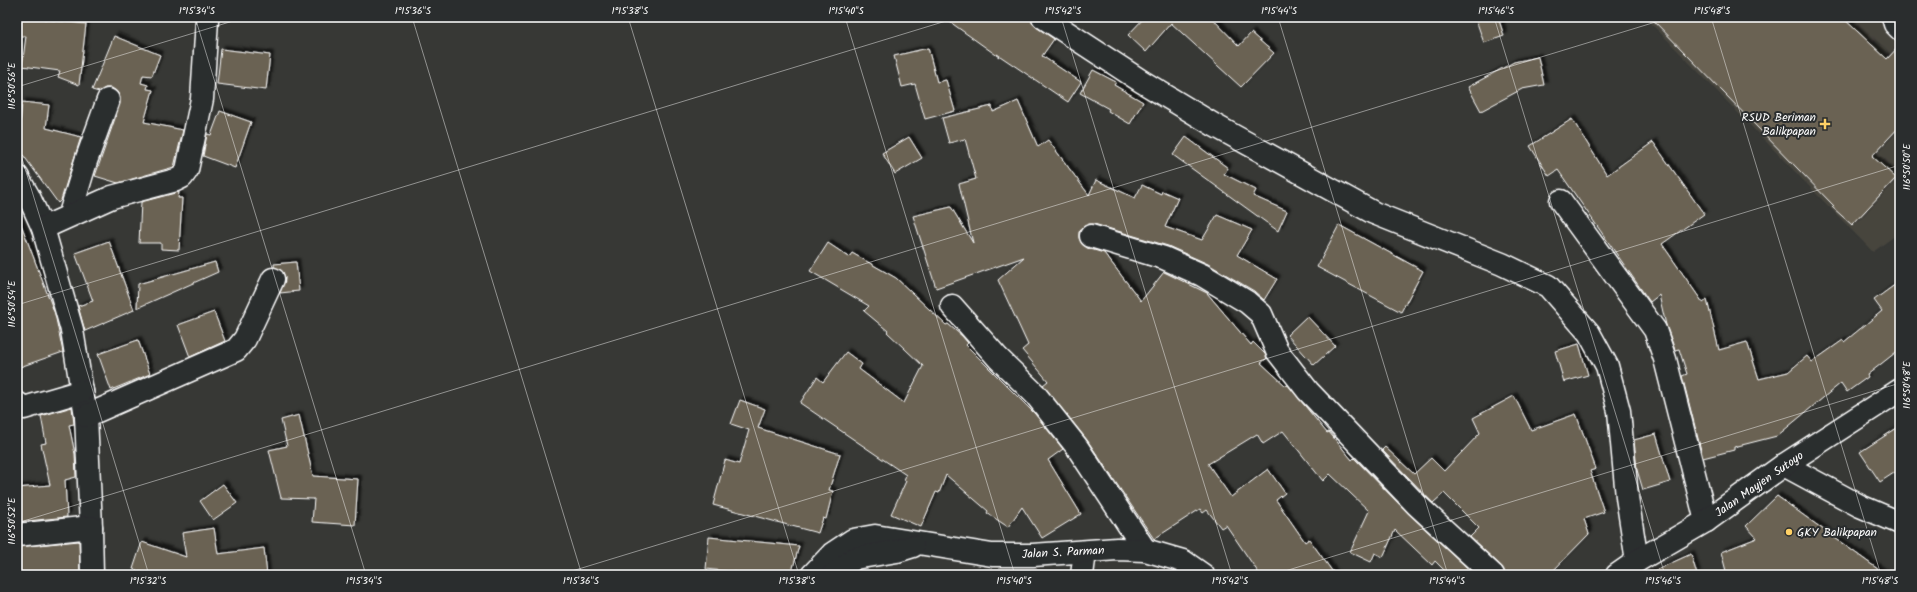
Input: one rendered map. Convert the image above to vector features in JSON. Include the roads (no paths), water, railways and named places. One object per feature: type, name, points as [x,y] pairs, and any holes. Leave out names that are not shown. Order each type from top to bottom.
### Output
[{"type":"street","points":[[1043,17],[1141,81],[1214,125],[1374,212],[1502,264],[1548,286],[1589,333],[1607,366],[1619,411],[1627,497],[1637,561]]},
{"type":"street","points":[[1893,17],[1895,24],[1900,29]]},
{"type":"street","points":[[43,228],[70,214],[112,197],[176,180],[185,174],[202,99],[207,20]]},
{"type":"street","points":[[70,214],[86,161],[108,100]]},
{"type":"street","points":[[17,176],[29,197],[43,228],[72,330],[86,416],[92,575]]},
{"type":"street","points":[[1561,201],[1655,330],[1665,358],[1706,521]]},
{"type":"street","points":[[1091,236],[1164,258],[1202,275],[1247,302],[1261,314],[1277,351],[1308,391],[1417,505],[1493,575]]},
{"type":"street","points":[[86,416],[236,350],[245,339],[273,279]]},
{"type":"street","points":[[952,306],[998,358],[1035,394],[1077,447],[1145,550]]},
{"type":"street","name":"Jalan Mayjen Sutoyo","points":[[1617,575],[1637,561],[1706,521],[1784,465],[1900,390]]},
{"type":"street","points":[[17,403],[24,408],[82,391]]},
{"type":"street","points":[[1784,465],[1860,506],[1900,523]]},
{"type":"street","points":[[17,535],[91,527]]},
{"type":"street","name":"Jalan S. Parman","points":[[812,575],[832,554],[854,540],[875,536],[992,555],[1085,552],[1117,549],[1145,550],[1183,561],[1203,575]]},
{"type":"street","name":"Jalan S. Parman","points":[[833,575],[855,558],[897,551],[918,544]]},
{"type":"street","points":[[1082,575],[1085,552]]},
{"type":"place","name":"RSUD Beriman Balikpapan","points":[[1825,124]]},
{"type":"place","name":"GKY Balikpapan","points":[[1789,532]]}]
